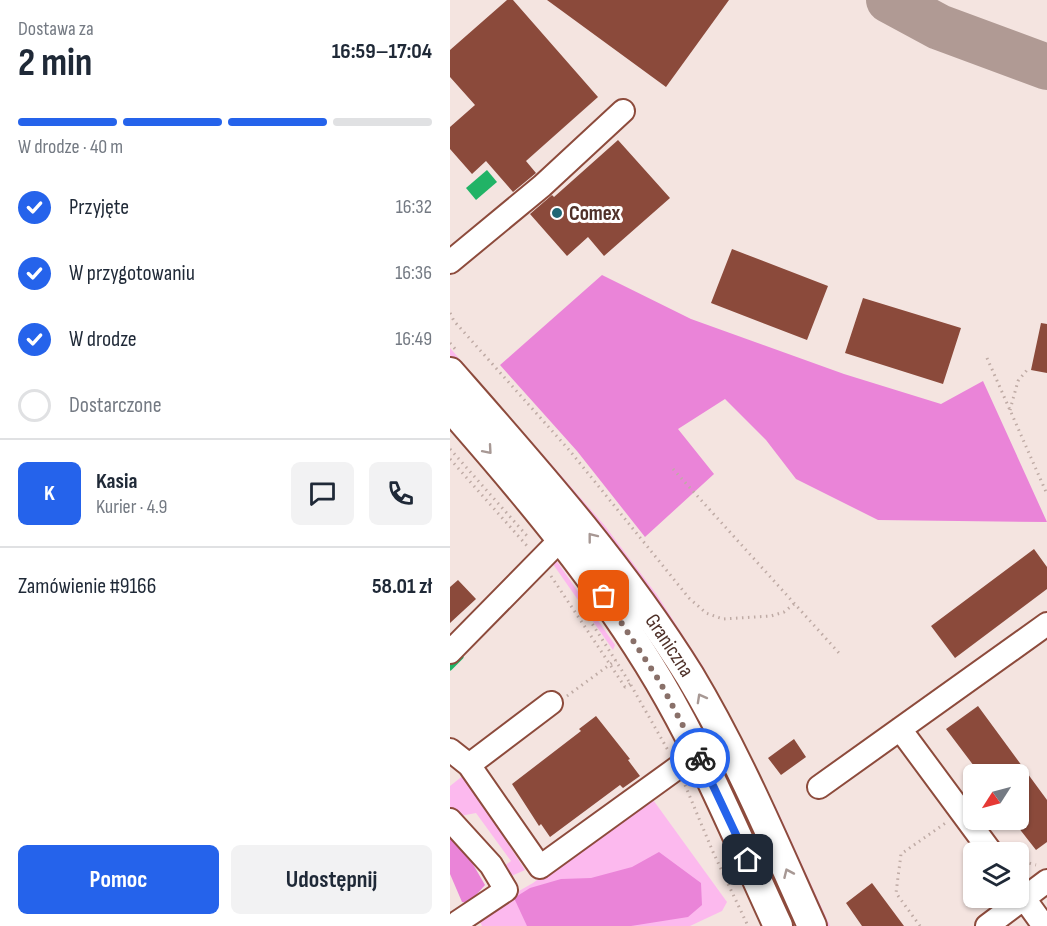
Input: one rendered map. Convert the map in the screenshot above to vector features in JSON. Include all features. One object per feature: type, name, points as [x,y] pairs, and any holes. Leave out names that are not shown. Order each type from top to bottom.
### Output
[{"type":"main road","name":"Graniczna","points":[[450,372],[572,511],[635,594],[678,659],[743,774],[812,926]]},
{"type":"main road","name":"Graniczna","points":[[450,407],[562,538],[643,655],[688,762],[778,926]]},
{"type":"street","points":[[450,262],[542,186],[623,111]]},
{"type":"street","points":[[450,652],[562,538]]},
{"type":"street","points":[[819,787],[1047,624]]},
{"type":"street","points":[[469,765],[551,703]]},
{"type":"street","points":[[900,729],[984,842]]},
{"type":"street","points":[[450,750],[469,765],[540,867],[688,762]]},
{"type":"street","points":[[450,820],[491,865],[506,890],[456,918]]},
{"type":"street","points":[[1029,888],[1045,874]]},
{"type":"street","points":[[1029,904],[1044,926]]},
{"type":"street","points":[[987,926],[1007,908]]},
{"type":"path","points":[[450,313],[454,321],[570,451],[672,579],[706,613],[723,619],[771,616],[784,612],[794,604]]},
{"type":"path","points":[[987,358],[1047,494]]},
{"type":"path","points":[[1010,412],[1018,381],[1027,370]]},
{"type":"path","points":[[450,449],[530,540]]},
{"type":"path","points":[[673,469],[839,653]]},
{"type":"path","points":[[581,607],[630,684],[688,762],[748,926]]},
{"type":"path","points":[[551,703],[562,700],[616,660]]},
{"type":"path","points":[[920,926],[896,893],[901,854],[962,812]]},
{"type":"path","points":[[1029,866],[1045,874]]},
{"type":"shaded area","points":[[487,170],[497,182],[476,200],[466,188]]},
{"type":"shaded area","points":[[602,275],[691,319],[844,374],[941,404],[983,381],[1047,522],[878,520],[796,479],[766,440],[725,399],[678,429],[714,474],[645,537],[577,451],[500,365]]},
{"type":"shaded area","points":[[450,348],[605,526],[657,595],[706,671],[688,654],[550,468],[450,355]]},
{"type":"shaded area","points":[[548,557],[556,560],[615,645],[613,650]]},
{"type":"shaded area","points":[[464,775],[525,870],[507,878],[500,869],[511,861],[476,813],[455,817],[450,811],[450,786]]},
{"type":"shaded area","points":[[651,797],[727,902],[722,911],[690,926],[482,926],[477,915],[533,883]]},
{"type":"shaded area","points":[[771,800],[775,805],[830,926],[825,926]]},
{"type":"shaded area","points":[[450,837],[467,854],[485,885],[469,903],[462,902],[450,874]]},
{"type":"shaded area","points":[[659,852],[701,883],[702,905],[688,917],[631,926],[527,926],[514,898],[530,888],[561,879],[591,878],[632,867]]},
{"type":"building","points":[[507,0],[513,0],[598,97],[526,161],[536,173],[513,192],[486,161],[472,174],[450,149],[450,127],[475,105],[450,77],[450,50]]},
{"type":"building","points":[[547,0],[729,0],[666,87]]},
{"type":"building","points":[[618,140],[670,198],[604,256],[588,237],[567,256],[530,214],[552,195],[554,197]]},
{"type":"building","points":[[732,249],[828,286],[807,340],[711,303]]},
{"type":"building","points":[[863,298],[961,328],[943,384],[845,353]]},
{"type":"building","points":[[1041,323],[1047,324],[1047,373],[1031,370]]},
{"type":"building","points":[[1034,549],[1047,567],[1047,589],[955,658],[931,626]]},
{"type":"building","points":[[458,580],[476,599],[450,623],[450,587]]},
{"type":"building","points":[[978,706],[1021,764],[972,764],[946,729]]},
{"type":"building","points":[[596,716],[630,759],[628,760],[640,776],[623,788],[620,785],[550,837],[541,824],[539,826],[512,784],[581,731],[579,729]]},
{"type":"building","points":[[794,739],[806,757],[781,775],[768,758]]},
{"type":"building","points":[[1029,775],[1047,800],[1047,842],[1036,850],[1020,830],[1029,830]]},
{"type":"building","points":[[872,883],[904,926],[862,926],[846,903]]},
{"type":"waterway","points":[[450,668],[461,657]]},
{"type":"taxiway","points":[[889,0],[939,27],[1047,67]]},
{"type":"way so far","points":[[604,596],[660,682],[700,758]]},
{"type":"place","name":"Comex","points":[[557,213]]},
{"type":"route","points":[[700,758],[748,860]]}]
